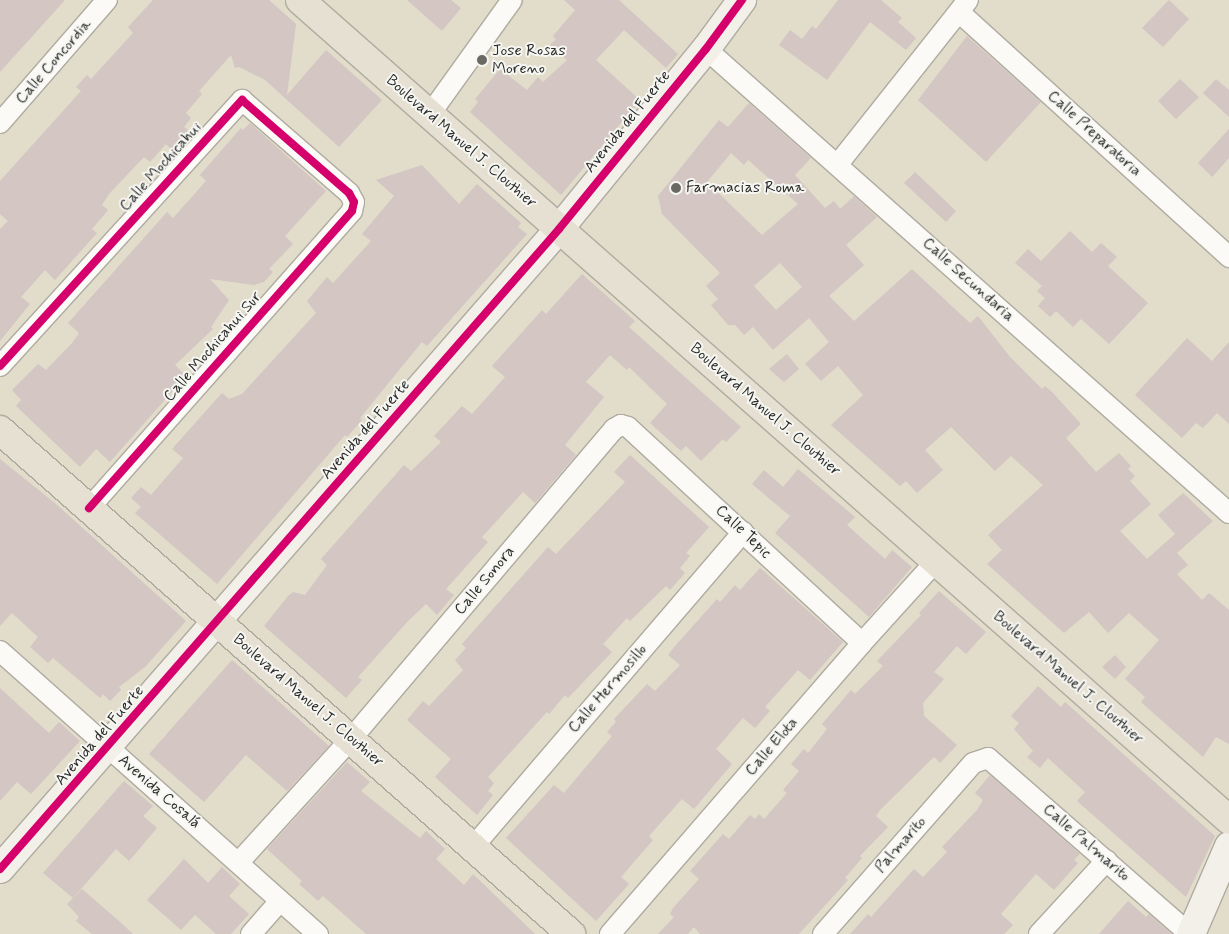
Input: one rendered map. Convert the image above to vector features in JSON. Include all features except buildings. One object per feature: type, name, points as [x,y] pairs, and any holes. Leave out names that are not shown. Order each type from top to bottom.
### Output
[{"type":"main road","name":"Boulevard Manuel J. Clouthier","points":[[300,0],[1229,820]]},
{"type":"main road","name":"Boulevard Manuel J. Clouthier","points":[[0,430],[571,934]]},
{"type":"street","name":"Calle Concordia","points":[[0,123],[107,0]]},
{"type":"street","points":[[430,114],[512,0]]},
{"type":"street","name":"Avenida del Fuerte","points":[[1,866],[109,748],[559,229],[706,49],[742,0]]},
{"type":"street","points":[[838,164],[963,6]]},
{"type":"street","name":"Calle Preparatoria","points":[[963,6],[1229,257]]},
{"type":"street","name":"Calle Secundaria","points":[[706,49],[838,164],[1229,513]]},
{"type":"street","name":"Calle Mochicahui","points":[[0,366],[242,100],[349,193],[354,202]]},
{"type":"street","name":"Calle Mochicahui Sur","points":[[89,508],[352,211],[354,202]]},
{"type":"street","name":"Calle Tepic","points":[[622,425],[628,427],[862,642]]},
{"type":"street","name":"Calle Sonora","points":[[239,862],[352,739],[614,429],[622,425]]},
{"type":"street","name":"Calle Hermosillo","points":[[473,847],[744,532]]},
{"type":"street","name":"Calle Elota","points":[[610,934],[862,642],[936,562]]},
{"type":"street","name":"Avenida Cosalá","points":[[0,651],[318,934]]},
{"type":"street","name":"Calle Palmarito","points":[[980,759],[988,758],[1190,934]]},
{"type":"street","name":"Palmarito","points":[[823,934],[973,763],[980,759]]},
{"type":"street","points":[[1190,934],[1229,846]]},
{"type":"street","points":[[1039,934],[1107,860]]},
{"type":"street","points":[[251,934],[280,901]]},
{"type":"cycle path","points":[[0,869],[559,229],[706,49],[742,0]]},
{"type":"cycle path","points":[[0,366],[242,100],[349,193],[354,202],[352,211],[89,508]]},
{"type":"place","name":"Jose Rosas Moreno","points":[[482,60]]},
{"type":"place","name":"Farmacias Roma","points":[[676,188]]}]
